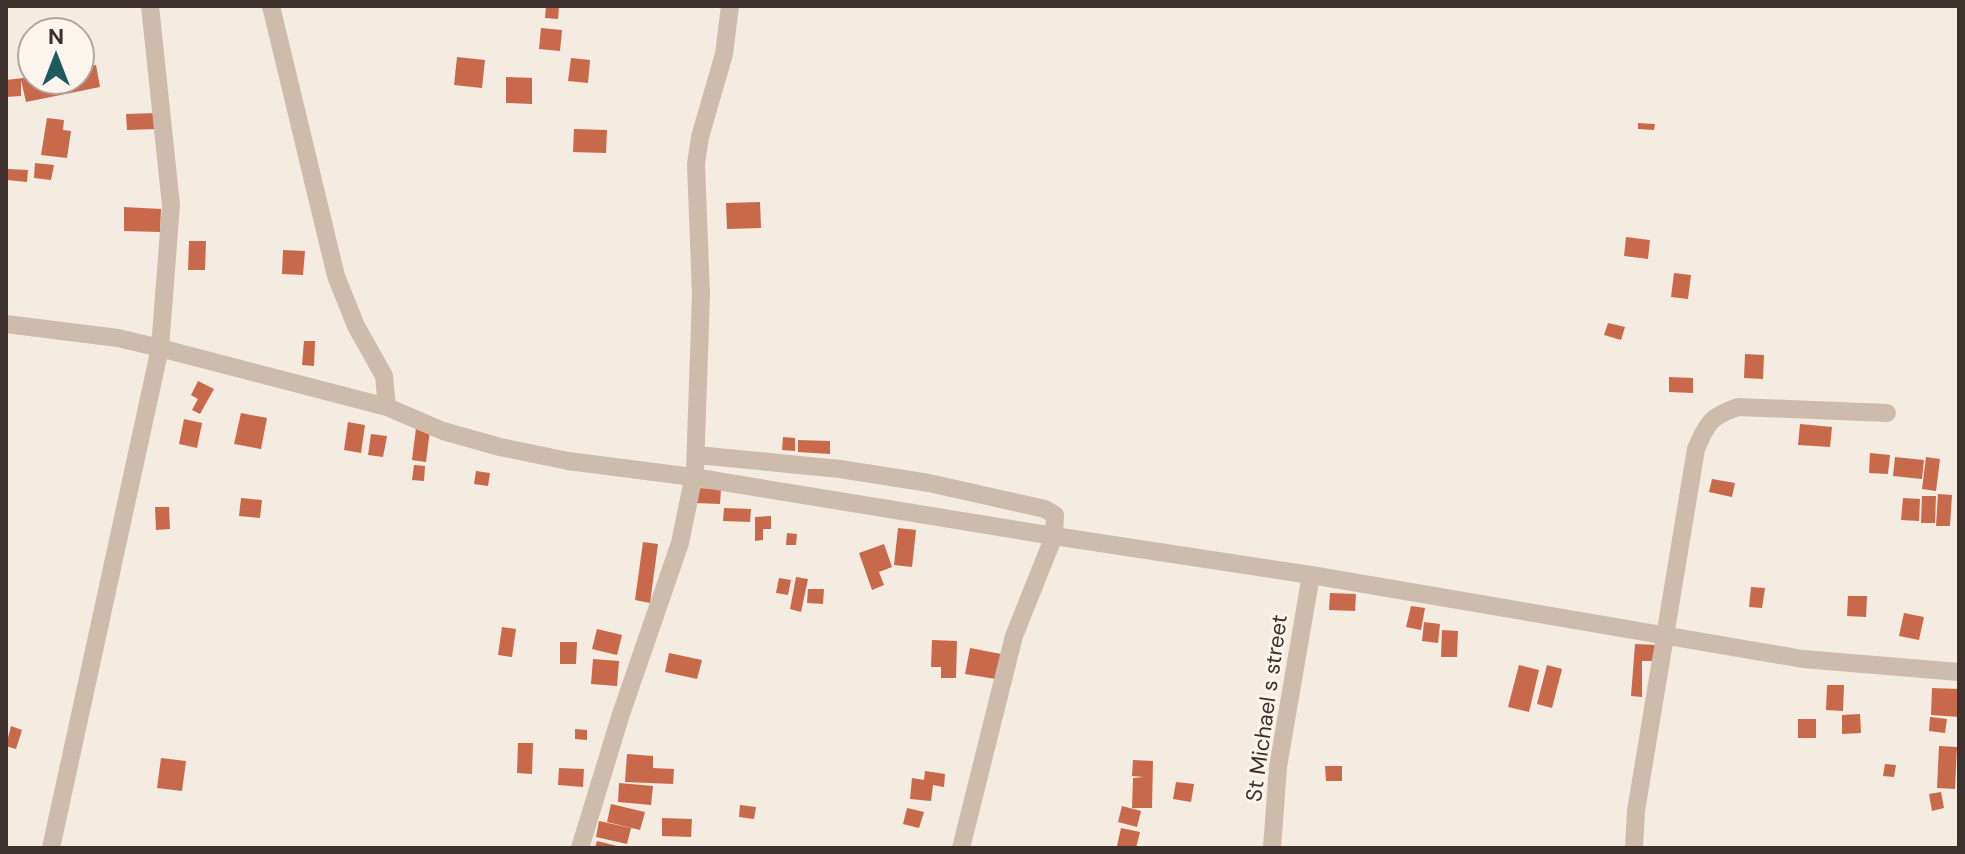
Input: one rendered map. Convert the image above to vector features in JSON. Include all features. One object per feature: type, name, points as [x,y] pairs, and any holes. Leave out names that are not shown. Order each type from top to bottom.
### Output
[{"type":"street","points":[[51,848],[160,348],[171,205],[150,6]]},
{"type":"street","points":[[271,6],[336,276],[356,326],[384,376],[387,407]]},
{"type":"street","points":[[580,848],[621,714],[680,543],[696,465],[701,295],[696,164],[700,137],[724,54],[730,6]]},
{"type":"street","points":[[6,324],[118,338],[160,348],[387,407],[443,431],[500,447],[568,461],[840,469],[929,483],[1051,511],[1055,529],[1014,636],[961,848]]},
{"type":"street","points":[[1634,848],[1636,811],[1696,449],[1706,426],[1719,413],[1738,407],[1887,413]]},
{"type":"street","points":[[696,465],[1311,575],[1667,627],[1803,659],[1959,672]]},
{"type":"street","name":"St Michael s street","points":[[1272,848],[1280,753],[1311,575]]},
{"type":"building","points":[[546,6],[559,6],[558,19],[545,18]]},
{"type":"building","points":[[541,28],[562,30],[560,51],[539,49]]},
{"type":"building","points":[[457,57],[485,60],[482,88],[454,85]]},
{"type":"building","points":[[571,58],[590,60],[588,83],[568,81]]},
{"type":"building","points":[[96,65],[100,87],[96,88]]},
{"type":"building","points":[[506,77],[532,78],[532,104],[506,103]]},
{"type":"building","points":[[16,79],[16,96],[21,96],[6,97],[6,80]]},
{"type":"building","points":[[25,96],[56,96],[26,102]]},
{"type":"building","points":[[157,113],[157,129],[127,130],[126,114]]},
{"type":"building","points":[[47,118],[64,120],[63,130],[71,131],[67,158],[41,155]]},
{"type":"building","points":[[1638,123],[1655,124],[1654,130],[1638,129]]},
{"type":"building","points":[[574,129],[607,130],[606,153],[573,152]]},
{"type":"building","points":[[35,163],[54,165],[51,180],[34,178]]},
{"type":"building","points":[[8,169],[28,170],[27,182],[7,180]]},
{"type":"building","points":[[760,202],[761,228],[727,229],[726,203]]},
{"type":"building","points":[[124,207],[161,209],[160,232],[124,231]]},
{"type":"building","points":[[1626,237],[1650,240],[1648,259],[1624,256]]},
{"type":"building","points":[[189,241],[206,241],[205,270],[188,270]]},
{"type":"building","points":[[283,250],[305,251],[303,275],[282,274]]},
{"type":"building","points":[[1674,273],[1691,275],[1688,299],[1671,297]]},
{"type":"building","points":[[1608,323],[1625,327],[1621,340],[1604,335]]},
{"type":"building","points":[[304,341],[315,341],[314,366],[302,365]]},
{"type":"building","points":[[1745,354],[1764,355],[1763,379],[1744,378]]},
{"type":"building","points":[[1669,377],[1693,378],[1693,393],[1669,392]]},
{"type":"building","points":[[198,381],[214,389],[200,414],[192,410],[198,399],[191,395]]},
{"type":"building","points":[[241,413],[267,418],[261,449],[234,444]]},
{"type":"building","points":[[184,419],[202,423],[197,448],[179,444]]},
{"type":"building","points":[[348,422],[365,425],[361,453],[344,450]]},
{"type":"building","points":[[1800,424],[1832,427],[1830,447],[1798,445]]},
{"type":"building","points":[[416,428],[430,430],[426,462],[412,460]]},
{"type":"building","points":[[371,434],[387,436],[383,457],[368,455]]},
{"type":"building","points":[[783,437],[795,438],[795,451],[782,450]]},
{"type":"building","points":[[798,440],[830,441],[830,454],[798,452]]},
{"type":"building","points":[[1870,453],[1890,455],[1888,474],[1869,473]]},
{"type":"building","points":[[1895,457],[1924,460],[1922,479],[1893,476]]},
{"type":"building","points":[[1926,457],[1940,459],[1936,491],[1922,489]]},
{"type":"building","points":[[414,465],[425,466],[424,481],[412,480]]},
{"type":"building","points":[[476,471],[490,473],[488,486],[474,484]]},
{"type":"building","points":[[1712,479],[1735,483],[1732,497],[1709,492]]},
{"type":"building","points":[[696,488],[721,489],[720,504],[695,503]]},
{"type":"building","points":[[1938,494],[1952,495],[1950,526],[1936,526]]},
{"type":"building","points":[[1922,496],[1936,496],[1935,523],[1921,523]]},
{"type":"building","points":[[241,498],[262,500],[260,518],[239,516]]},
{"type":"building","points":[[1903,498],[1920,499],[1919,521],[1901,520]]},
{"type":"building","points":[[155,507],[169,507],[170,529],[156,530]]},
{"type":"building","points":[[724,508],[751,509],[750,522],[723,521]]},
{"type":"building","points":[[771,516],[771,529],[763,529],[763,540],[755,541],[755,517]]},
{"type":"building","points":[[898,528],[916,530],[912,567],[894,565]]},
{"type":"building","points":[[787,533],[797,534],[796,545],[786,545]]},
{"type":"building","points":[[643,542],[658,544],[650,603],[635,600]]},
{"type":"building","points":[[884,544],[892,567],[879,572],[884,585],[872,590],[859,553]]},
{"type":"building","points":[[796,577],[808,579],[801,612],[790,609]]},
{"type":"building","points":[[779,578],[791,580],[788,595],[776,593]]},
{"type":"building","points":[[1751,587],[1765,588],[1762,608],[1749,607]]},
{"type":"building","points":[[808,589],[824,589],[823,604],[807,603]]},
{"type":"building","points":[[1330,593],[1356,594],[1355,611],[1329,610]]},
{"type":"building","points":[[1848,596],[1867,596],[1866,617],[1847,616]]},
{"type":"building","points":[[1411,606],[1425,608],[1421,630],[1406,627]]},
{"type":"building","points":[[1904,613],[1924,617],[1919,640],[1899,636]]},
{"type":"building","points":[[1424,622],[1440,624],[1438,643],[1422,641]]},
{"type":"building","points":[[502,627],[516,629],[512,657],[498,655]]},
{"type":"building","points":[[597,629],[622,635],[617,655],[592,649]]},
{"type":"building","points":[[1442,630],[1458,631],[1457,657],[1441,657]]},
{"type":"building","points":[[932,640],[957,641],[956,678],[941,678],[941,667],[931,667]]},
{"type":"building","points":[[560,642],[577,642],[576,664],[560,664]]},
{"type":"building","points":[[1635,644],[1656,645],[1656,661],[1642,661],[1642,697],[1631,696]]},
{"type":"building","points":[[970,648],[1001,654],[996,679],[965,674]]},
{"type":"building","points":[[669,653],[702,660],[697,679],[665,672]]},
{"type":"building","points":[[593,659],[619,661],[617,686],[591,684]]},
{"type":"building","points":[[1519,665],[1539,670],[1529,712],[1508,707]]},
{"type":"building","points":[[1547,665],[1562,669],[1552,708],[1537,704]]},
{"type":"building","points":[[1827,685],[1844,685],[1843,711],[1826,710]]},
{"type":"building","points":[[1932,688],[1959,689],[1959,717],[1931,715]]},
{"type":"building","points":[[1860,714],[1861,733],[1842,734],[1842,715]]},
{"type":"building","points":[[1930,717],[1947,719],[1945,733],[1929,731]]},
{"type":"building","points":[[1798,719],[1816,719],[1816,738],[1798,738]]},
{"type":"building","points":[[11,726],[22,730],[16,749],[6,746]]},
{"type":"building","points":[[575,729],[587,730],[587,740],[575,739]]},
{"type":"building","points":[[518,743],[533,743],[532,774],[517,773]]},
{"type":"building","points":[[1939,746],[1957,747],[1955,789],[1937,788]]},
{"type":"building","points":[[627,754],[653,756],[653,768],[674,769],[673,784],[625,782]]},
{"type":"building","points":[[161,758],[186,761],[182,791],[157,788]]},
{"type":"building","points":[[1133,760],[1153,761],[1152,808],[1132,808],[1133,778],[1144,777],[1132,776]]},
{"type":"building","points":[[1885,764],[1896,765],[1894,777],[1883,776]]},
{"type":"building","points":[[1325,766],[1342,766],[1342,781],[1326,781]]},
{"type":"building","points":[[559,768],[584,769],[583,787],[558,785]]},
{"type":"building","points":[[925,771],[945,774],[944,787],[933,785],[931,801],[910,799],[912,778],[924,780]]},
{"type":"building","points":[[1176,782],[1194,784],[1191,802],[1173,799]]},
{"type":"building","points":[[619,783],[653,786],[651,805],[618,802]]},
{"type":"building","points":[[1941,792],[1944,808],[1932,811],[1929,794]]},
{"type":"building","points":[[611,804],[645,812],[640,830],[607,822]]},
{"type":"building","points":[[740,805],[756,807],[754,819],[739,817]]},
{"type":"building","points":[[1122,806],[1141,811],[1137,827],[1118,822]]},
{"type":"building","points":[[907,808],[924,812],[919,828],[903,824]]},
{"type":"building","points":[[662,818],[692,819],[691,837],[662,836]]},
{"type":"building","points":[[599,821],[631,828],[627,844],[596,837]]},
{"type":"building","points":[[1121,828],[1140,832],[1136,848],[1117,846]]},
{"type":"building","points":[[597,841],[621,847],[621,848],[595,848]]}]
